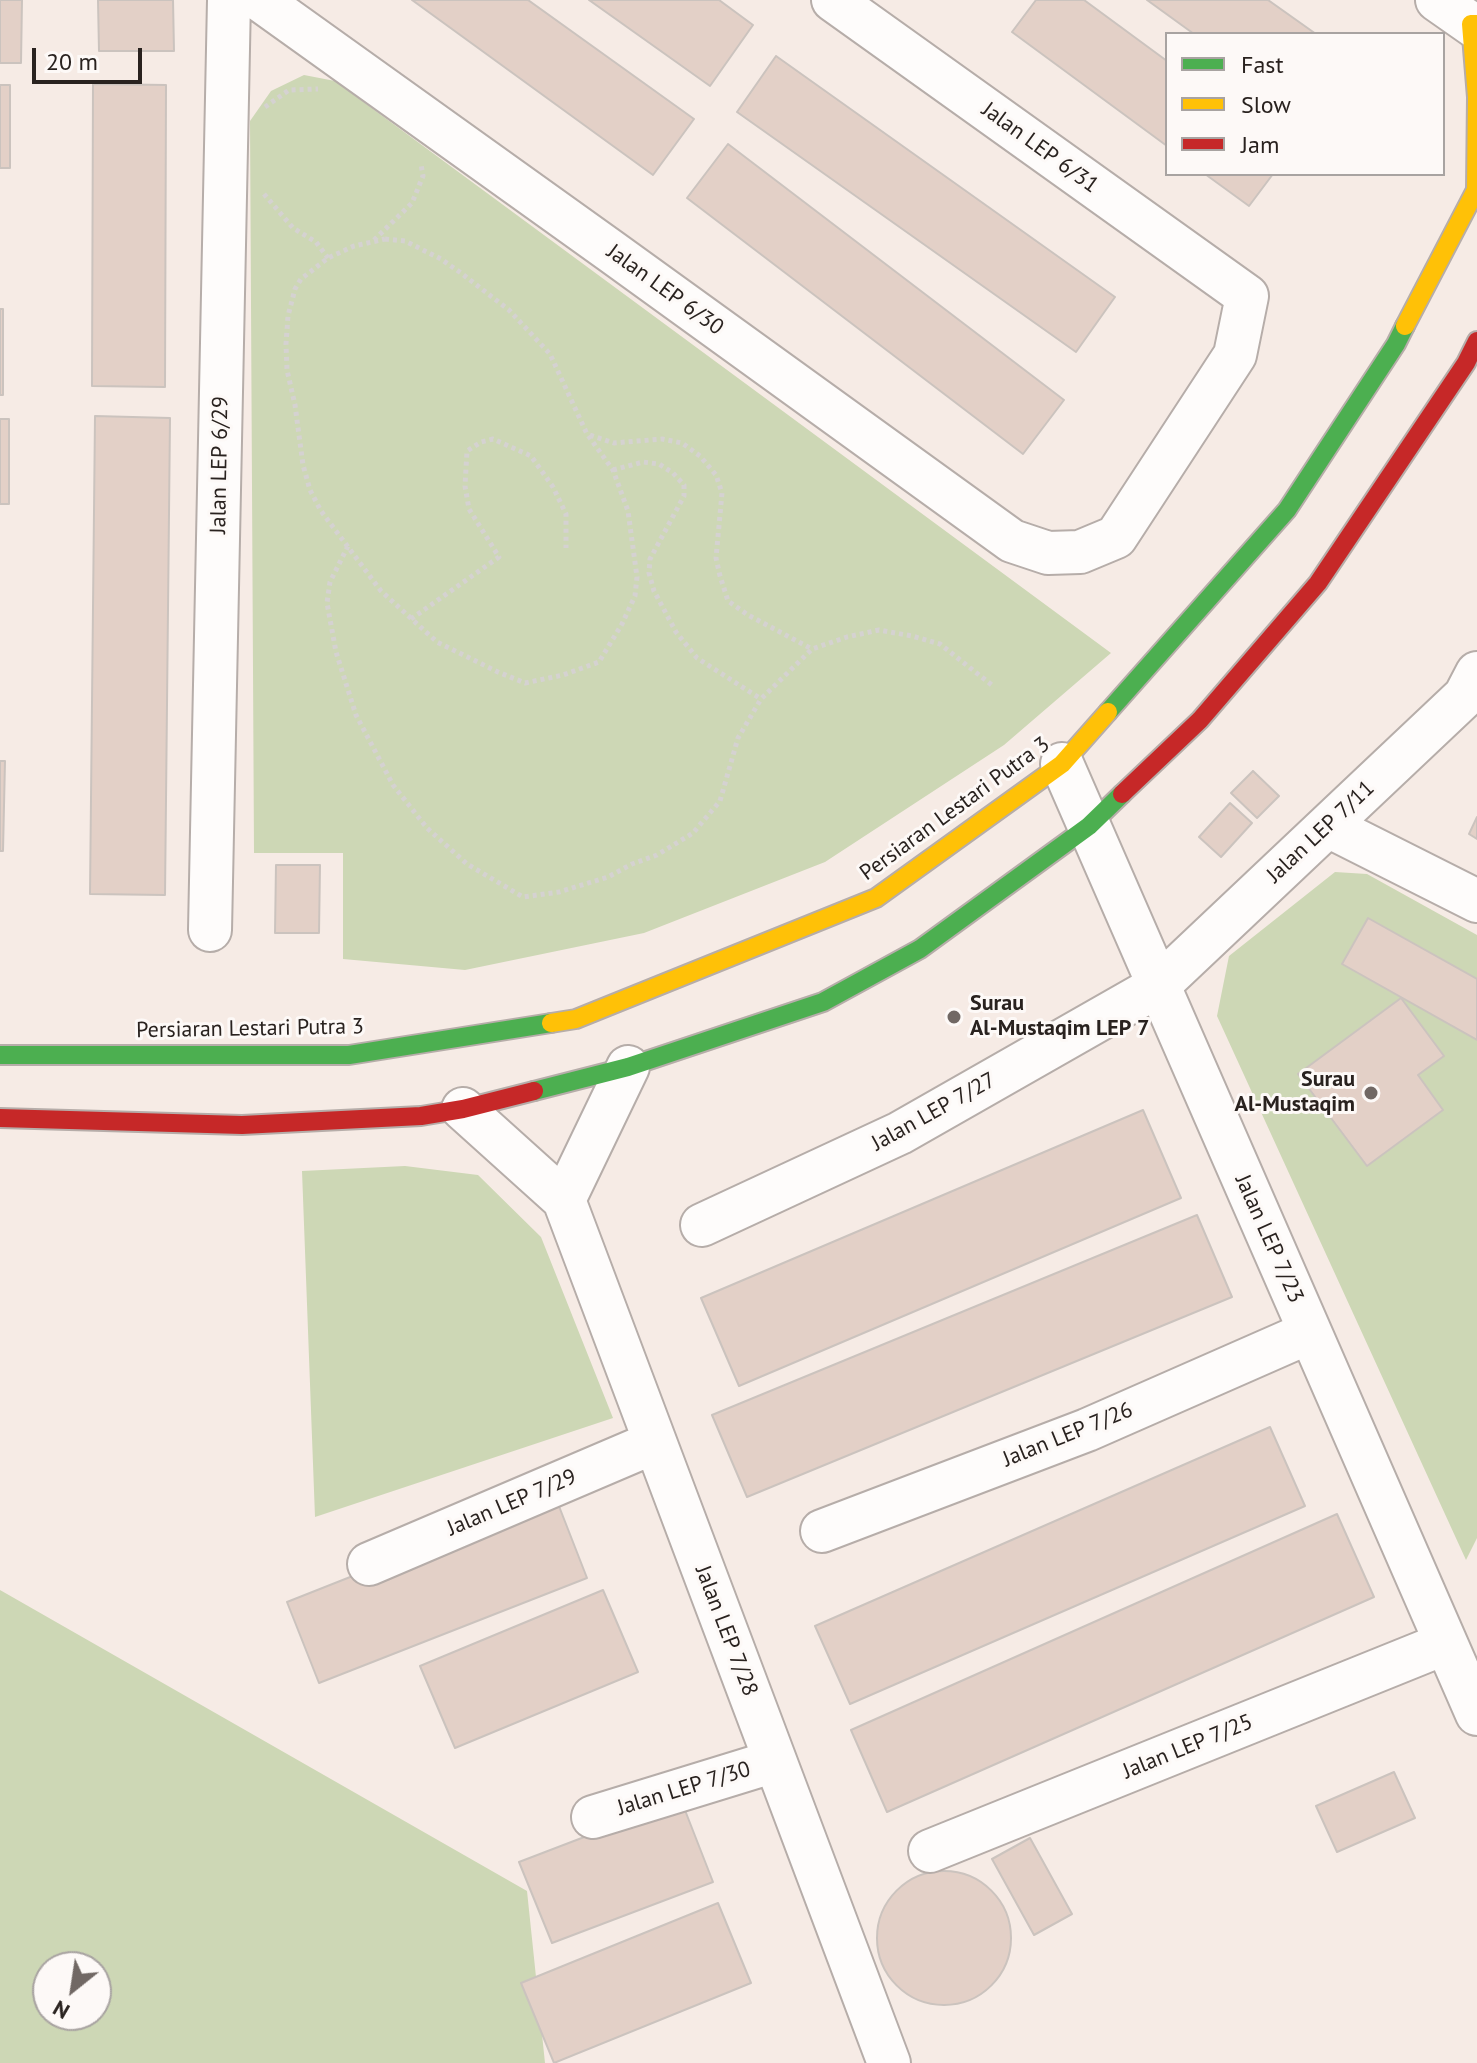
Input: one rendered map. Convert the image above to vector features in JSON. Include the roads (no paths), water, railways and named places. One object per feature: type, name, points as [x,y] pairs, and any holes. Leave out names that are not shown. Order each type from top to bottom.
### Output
[{"type":"street","name":"Jalan LEP 6/29","points":[[210,930],[229,0]]},
{"type":"street","name":"Jalan LEP 6/30","points":[[260,0],[1012,541],[1048,553],[1080,552],[1116,537],[1235,355],[1247,296]]},
{"type":"street","name":"Jalan LEP 6/31","points":[[833,0],[1247,296]]},
{"type":"street","points":[[1437,0],[1475,25],[1476,189]]},
{"type":"street","name":"Persiaran Lestari Putra 3","points":[[0,1055],[349,1055],[576,1019],[876,898],[1062,764],[1287,510],[1396,344],[1476,189]]},
{"type":"street","points":[[0,1118],[242,1125],[421,1116],[463,1109],[628,1067],[823,1002],[920,949],[1089,826],[1200,720],[1318,583],[1466,363],[1477,341]]},
{"type":"street","name":"Jalan LEP 7/11","points":[[1158,986],[1465,696],[1477,673]]},
{"type":"street","name":"Jalan LEP 7/23","points":[[1062,764],[1477,1714]]},
{"type":"street","points":[[1328,826],[1477,901]]},
{"type":"street","name":"Jalan LEP 7/27","points":[[702,1225],[900,1133],[1158,986]]},
{"type":"street","points":[[463,1109],[564,1200],[628,1067]]},
{"type":"street","name":"Jalan LEP 7/28","points":[[564,1200],[888,2063]]},
{"type":"street","name":"Jalan LEP 7/26","points":[[822,1531],[1087,1430],[1310,1332]]},
{"type":"street","name":"Jalan LEP 7/29","points":[[369,1564],[655,1442]]},
{"type":"street","name":"Jalan LEP 7/25","points":[[930,1851],[1446,1643]]},
{"type":"street","name":"Jalan LEP 7/30","points":[[593,1817],[775,1761]]},
{"type":"place","name":"Surau Al-Mustaqim LEP 7","points":[[954,1017]]},
{"type":"place","name":"Surau Al-Mustaqim","points":[[1371,1093]]}]
